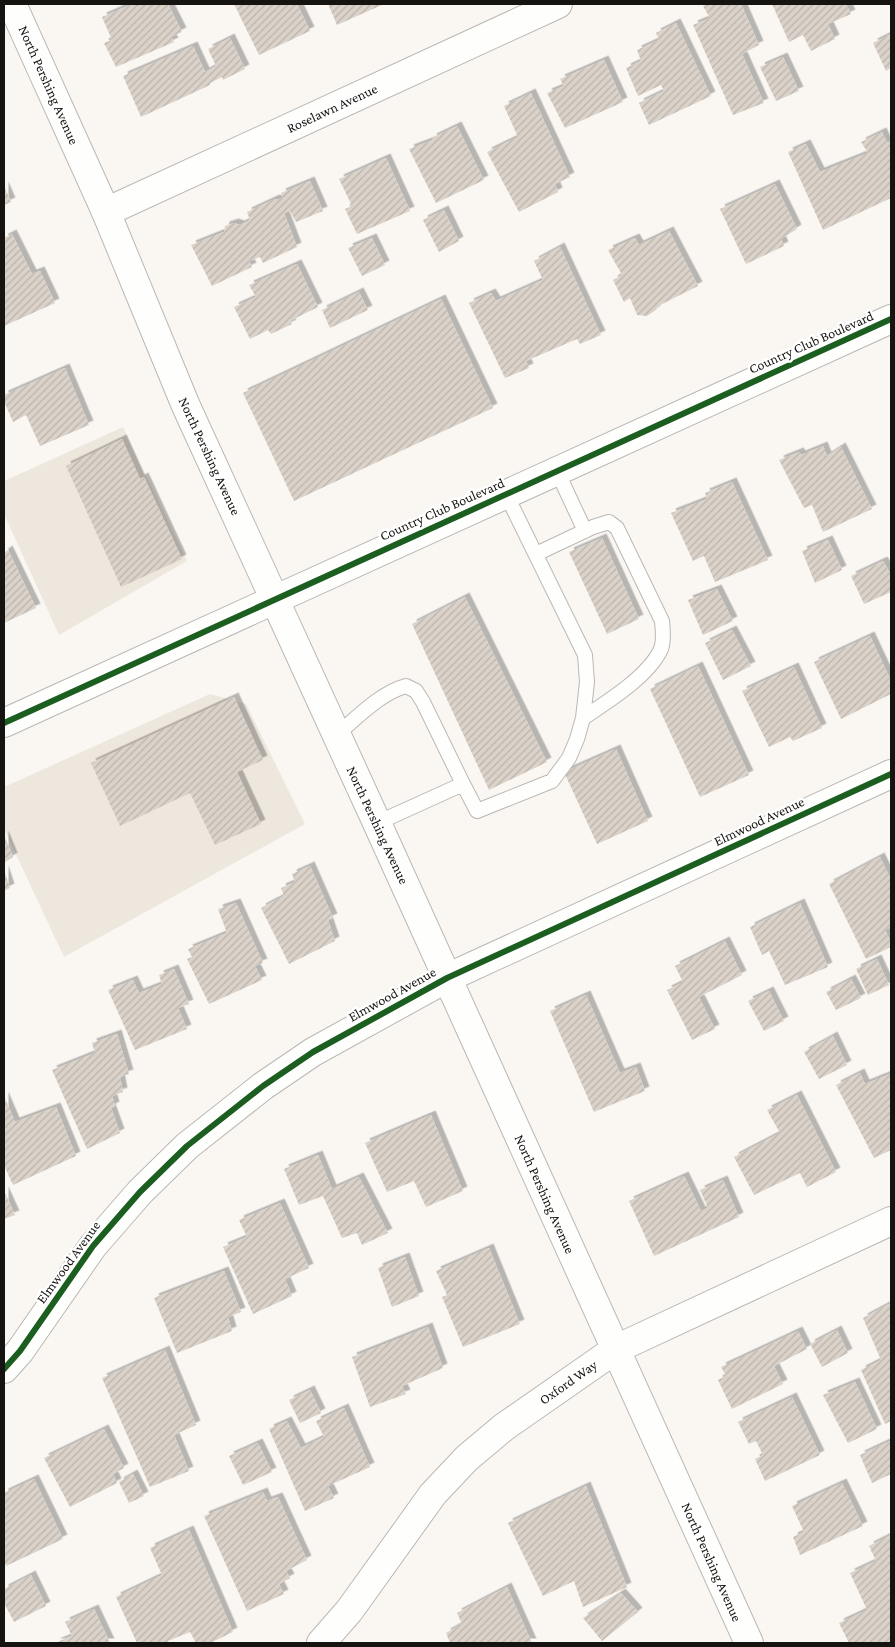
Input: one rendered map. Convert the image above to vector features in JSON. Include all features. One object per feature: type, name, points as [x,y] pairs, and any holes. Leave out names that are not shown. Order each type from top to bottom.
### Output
[{"type":"street","name":"North Pershing Avenue","points":[[12,4],[106,212],[186,406],[276,599],[749,1643]]},
{"type":"street","name":"Roselawn Avenue","points":[[106,212],[558,4]]},
{"type":"street","name":"Country Club Boulevard","points":[[4,723],[891,319]]},
{"type":"street","name":"Elmwood Avenue","points":[[4,1370],[20,1351],[93,1246],[140,1192],[187,1146],[263,1086],[313,1052],[448,978],[891,774]]},
{"type":"street","name":"Oxford Way","points":[[321,1643],[349,1611],[433,1494],[467,1458],[504,1427],[616,1349],[891,1221]]},
{"type":"lane","points":[[557,471],[585,531]]},
{"type":"lane","points":[[336,735],[395,689],[406,686],[416,691],[476,811],[552,781],[569,758],[583,718],[587,682],[585,655],[506,494]]},
{"type":"lane","points":[[536,554],[609,522],[617,528],[662,622],[662,648],[653,660],[636,679],[583,718]]},
{"type":"lane","points":[[377,823],[463,784]]},
{"type":"shaded area","points":[[123,427],[187,561],[59,635],[4,514],[4,481]]},
{"type":"shaded area","points":[[210,694],[246,704],[305,824],[64,957],[4,829],[4,787]]},
{"type":"building","points":[[132,4],[136,7],[144,4],[168,4],[182,32],[171,37],[174,42],[116,67],[104,43],[112,40],[102,17]]},
{"type":"building","points":[[234,4],[297,4],[310,31],[259,55]]},
{"type":"building","points":[[328,4],[384,4],[337,25]]},
{"type":"building","points":[[708,4],[741,4],[759,45],[742,54],[764,103],[733,115],[693,25],[710,18],[703,6]]},
{"type":"building","points":[[772,4],[846,4],[851,14],[828,24],[835,39],[811,51],[803,35],[789,42]]},
{"type":"building","points":[[676,23],[711,96],[649,125],[639,103],[664,91],[661,85],[638,96],[626,68],[641,61],[637,50],[659,40],[656,33]]},
{"type":"building","points":[[891,34],[891,68],[886,71],[873,43]]},
{"type":"building","points":[[230,38],[245,69],[223,80],[222,77],[210,83],[210,85],[141,117],[123,76],[193,46],[205,72],[216,66],[208,49]]},
{"type":"building","points":[[783,57],[799,91],[776,101],[760,67]]},
{"type":"building","points":[[604,60],[623,102],[565,128],[547,93],[564,86],[560,79]]},
{"type":"building","points":[[531,93],[570,177],[555,184],[558,192],[519,212],[487,152],[518,137],[504,106]]},
{"type":"building","points":[[457,126],[484,180],[436,203],[409,149],[433,140],[432,138]]},
{"type":"building","points":[[882,132],[887,143],[891,141],[891,198],[823,230],[788,152],[806,144],[820,172],[868,153],[861,142]]},
{"type":"building","points":[[386,158],[410,211],[357,234],[345,209],[352,206],[339,179]]},
{"type":"building","points":[[310,181],[323,211],[296,222],[290,211],[284,213],[297,247],[263,263],[260,257],[249,261],[252,267],[212,286],[191,245],[224,232],[225,226],[234,223],[240,225],[250,220],[247,212],[275,199],[278,200],[283,197],[281,193]]},
{"type":"building","points":[[775,184],[797,229],[781,239],[784,246],[746,264],[720,209]]},
{"type":"building","points":[[4,186],[11,202],[4,205]]},
{"type":"building","points":[[444,210],[459,241],[439,252],[423,220]]},
{"type":"building","points":[[669,231],[698,286],[658,306],[656,310],[647,316],[637,315],[630,298],[624,302],[613,280],[622,275],[608,250],[635,238],[639,245]]},
{"type":"building","points":[[12,234],[32,274],[40,271],[55,303],[4,326],[4,238]]},
{"type":"building","points":[[372,238],[385,265],[362,276],[348,248]]},
{"type":"building","points":[[560,247],[601,335],[580,344],[577,339],[526,361],[529,368],[505,378],[469,303],[491,293],[496,301],[543,280],[534,261]]},
{"type":"building","points":[[297,264],[318,307],[290,321],[292,324],[271,334],[268,330],[250,339],[234,307],[256,297],[249,285]]},
{"type":"building","points":[[359,292],[368,310],[330,328],[322,310]]},
{"type":"building","points":[[441,299],[493,408],[294,501],[243,393]]},
{"type":"building","points":[[65,368],[89,425],[40,446],[26,415],[13,422],[4,401],[4,395]]},
{"type":"building","points":[[122,439],[140,479],[144,477],[182,559],[121,587],[66,466]]},
{"type":"building","points":[[823,446],[827,456],[841,447],[872,509],[823,532],[812,505],[804,508],[779,460],[799,452],[801,455]]},
{"type":"building","points":[[732,482],[768,560],[715,582],[704,556],[693,561],[671,513],[707,499],[705,493]]},
{"type":"building","points":[[602,538],[639,619],[607,634],[569,552]]},
{"type":"building","points":[[828,540],[842,570],[815,583],[802,551]]},
{"type":"building","points":[[8,550],[36,608],[4,623],[4,553]]},
{"type":"building","points":[[883,561],[891,575],[891,592],[864,604],[851,576]]},
{"type":"building","points":[[717,589],[733,621],[703,635],[688,600]]},
{"type":"building","points":[[465,597],[547,762],[489,790],[412,624]]},
{"type":"building","points":[[732,630],[751,666],[723,680],[705,643]]},
{"type":"building","points":[[870,636],[891,681],[891,694],[841,719],[814,662]]},
{"type":"building","points":[[698,666],[749,775],[700,797],[650,689]]},
{"type":"building","points":[[794,667],[822,728],[793,741],[790,737],[769,747],[742,691]]},
{"type":"building","points":[[234,697],[263,760],[237,772],[261,824],[215,845],[190,793],[120,826],[91,763]]},
{"type":"building","points":[[616,749],[648,821],[597,844],[564,772]]},
{"type":"building","points":[[4,835],[13,857],[4,863]]},
{"type":"building","points":[[880,857],[891,880],[891,927],[885,930],[891,947],[866,959],[829,884]]},
{"type":"building","points":[[310,866],[333,918],[328,920],[335,941],[289,964],[261,908],[284,896],[281,888],[295,882],[292,874]]},
{"type":"building","points":[[4,870],[10,888],[4,891]]},
{"type":"building","points":[[236,903],[263,963],[255,966],[262,980],[209,1004],[187,959],[192,957],[188,949],[227,933],[218,909]]},
{"type":"building","points":[[800,903],[828,967],[785,985],[769,951],[762,955],[750,927]]},
{"type":"building","points":[[725,941],[742,975],[699,997],[715,1029],[692,1040],[667,990],[683,982],[675,966]]},
{"type":"building","points":[[877,959],[889,985],[868,995],[856,969]]},
{"type":"building","points":[[174,969],[189,1004],[178,1008],[187,1029],[135,1050],[108,990],[133,980],[139,993],[162,984],[159,975]]},
{"type":"building","points":[[851,979],[861,998],[836,1010],[826,992]]},
{"type":"building","points":[[769,991],[784,1021],[764,1031],[748,1001]]},
{"type":"building","points":[[586,995],[620,1073],[636,1067],[645,1091],[594,1112],[550,1011]]},
{"type":"building","points":[[117,1034],[129,1074],[120,1077],[123,1092],[112,1096],[115,1106],[111,1108],[120,1133],[87,1149],[52,1070],[95,1053],[92,1043]]},
{"type":"building","points":[[833,1036],[847,1065],[819,1079],[804,1052]]},
{"type":"building","points":[[860,1073],[865,1084],[890,1074],[891,1077],[891,1150],[874,1158],[836,1085]]},
{"type":"building","points":[[797,1095],[836,1172],[807,1187],[800,1173],[754,1195],[734,1157],[780,1133],[767,1110]]},
{"type":"building","points":[[4,1096],[15,1122],[56,1107],[76,1156],[13,1185],[4,1165]]},
{"type":"building","points":[[431,1115],[463,1191],[426,1207],[414,1181],[387,1192],[365,1143]]},
{"type":"building","points":[[318,1155],[332,1189],[359,1177],[388,1233],[362,1245],[357,1233],[342,1238],[323,1196],[299,1205],[284,1169]]},
{"type":"building","points":[[684,1176],[701,1211],[708,1208],[700,1190],[723,1180],[739,1217],[654,1256],[629,1201]]},
{"type":"building","points":[[4,1191],[15,1215],[4,1219]]},
{"type":"building","points":[[280,1203],[309,1268],[285,1279],[292,1296],[253,1314],[223,1247],[247,1237],[239,1220]]},
{"type":"building","points":[[489,1248],[520,1324],[463,1347],[442,1297],[447,1295],[436,1271]]},
{"type":"building","points":[[405,1257],[419,1296],[392,1307],[378,1268]]},
{"type":"building","points":[[224,1271],[241,1312],[228,1317],[232,1331],[177,1353],[154,1298]]},
{"type":"building","points":[[891,1303],[891,1421],[885,1424],[861,1370],[881,1360],[863,1318]]},
{"type":"building","points":[[428,1327],[443,1368],[402,1386],[406,1394],[370,1407],[352,1357]]},
{"type":"building","points":[[837,1330],[848,1353],[822,1367],[810,1344]]},
{"type":"building","points":[[798,1331],[807,1349],[774,1366],[783,1384],[732,1409],[718,1380],[726,1376],[721,1367]]},
{"type":"building","points":[[165,1350],[196,1425],[174,1435],[189,1471],[150,1487],[102,1378]]},
{"type":"building","points":[[855,1382],[877,1429],[848,1443],[823,1395]]},
{"type":"building","points":[[310,1390],[321,1413],[300,1423],[289,1400]]},
{"type":"building","points":[[792,1397],[820,1455],[765,1481],[755,1459],[763,1455],[756,1441],[749,1444],[738,1422]]},
{"type":"building","points":[[344,1408],[370,1467],[328,1486],[334,1498],[305,1511],[269,1429],[287,1421],[301,1448],[324,1437],[316,1421]]},
{"type":"building","points":[[104,1429],[124,1468],[113,1474],[117,1483],[70,1507],[44,1458]]},
{"type":"building","points":[[890,1441],[891,1474],[872,1483],[860,1455]]},
{"type":"building","points":[[258,1443],[272,1472],[243,1485],[229,1456]]},
{"type":"building","points":[[133,1474],[144,1496],[129,1503],[119,1482]]},
{"type":"building","points":[[34,1479],[63,1539],[6,1566],[4,1561],[4,1493]]},
{"type":"building","points":[[842,1483],[863,1526],[800,1555],[793,1537],[804,1532],[792,1506]]},
{"type":"building","points":[[586,1486],[627,1587],[583,1607],[574,1581],[543,1596],[508,1523]]},
{"type":"building","points":[[263,1492],[267,1501],[278,1497],[307,1560],[286,1571],[290,1578],[279,1584],[284,1594],[247,1611],[204,1516]]},
{"type":"building","points":[[189,1530],[233,1632],[210,1643],[196,1643],[190,1632],[168,1641],[169,1643],[137,1643],[116,1597],[162,1575],[150,1548]]},
{"type":"building","points":[[891,1535],[891,1643],[849,1643],[839,1623],[867,1610],[850,1573],[876,1561],[869,1546]]},
{"type":"building","points":[[31,1575],[46,1606],[14,1622],[4,1603],[4,1589]]},
{"type":"building","points":[[507,1587],[532,1643],[450,1643],[446,1633],[462,1624],[457,1613]]},
{"type":"building","points":[[621,1593],[638,1612],[602,1641],[583,1618]]},
{"type":"building","points":[[94,1609],[110,1643],[55,1643],[72,1636],[65,1622]]},
{"type":"cycle path","points":[[4,723],[891,319]]},
{"type":"cycle path","points":[[4,1369],[20,1351],[93,1246],[140,1192],[187,1146],[263,1086],[313,1052],[447,978],[891,774]]}]
